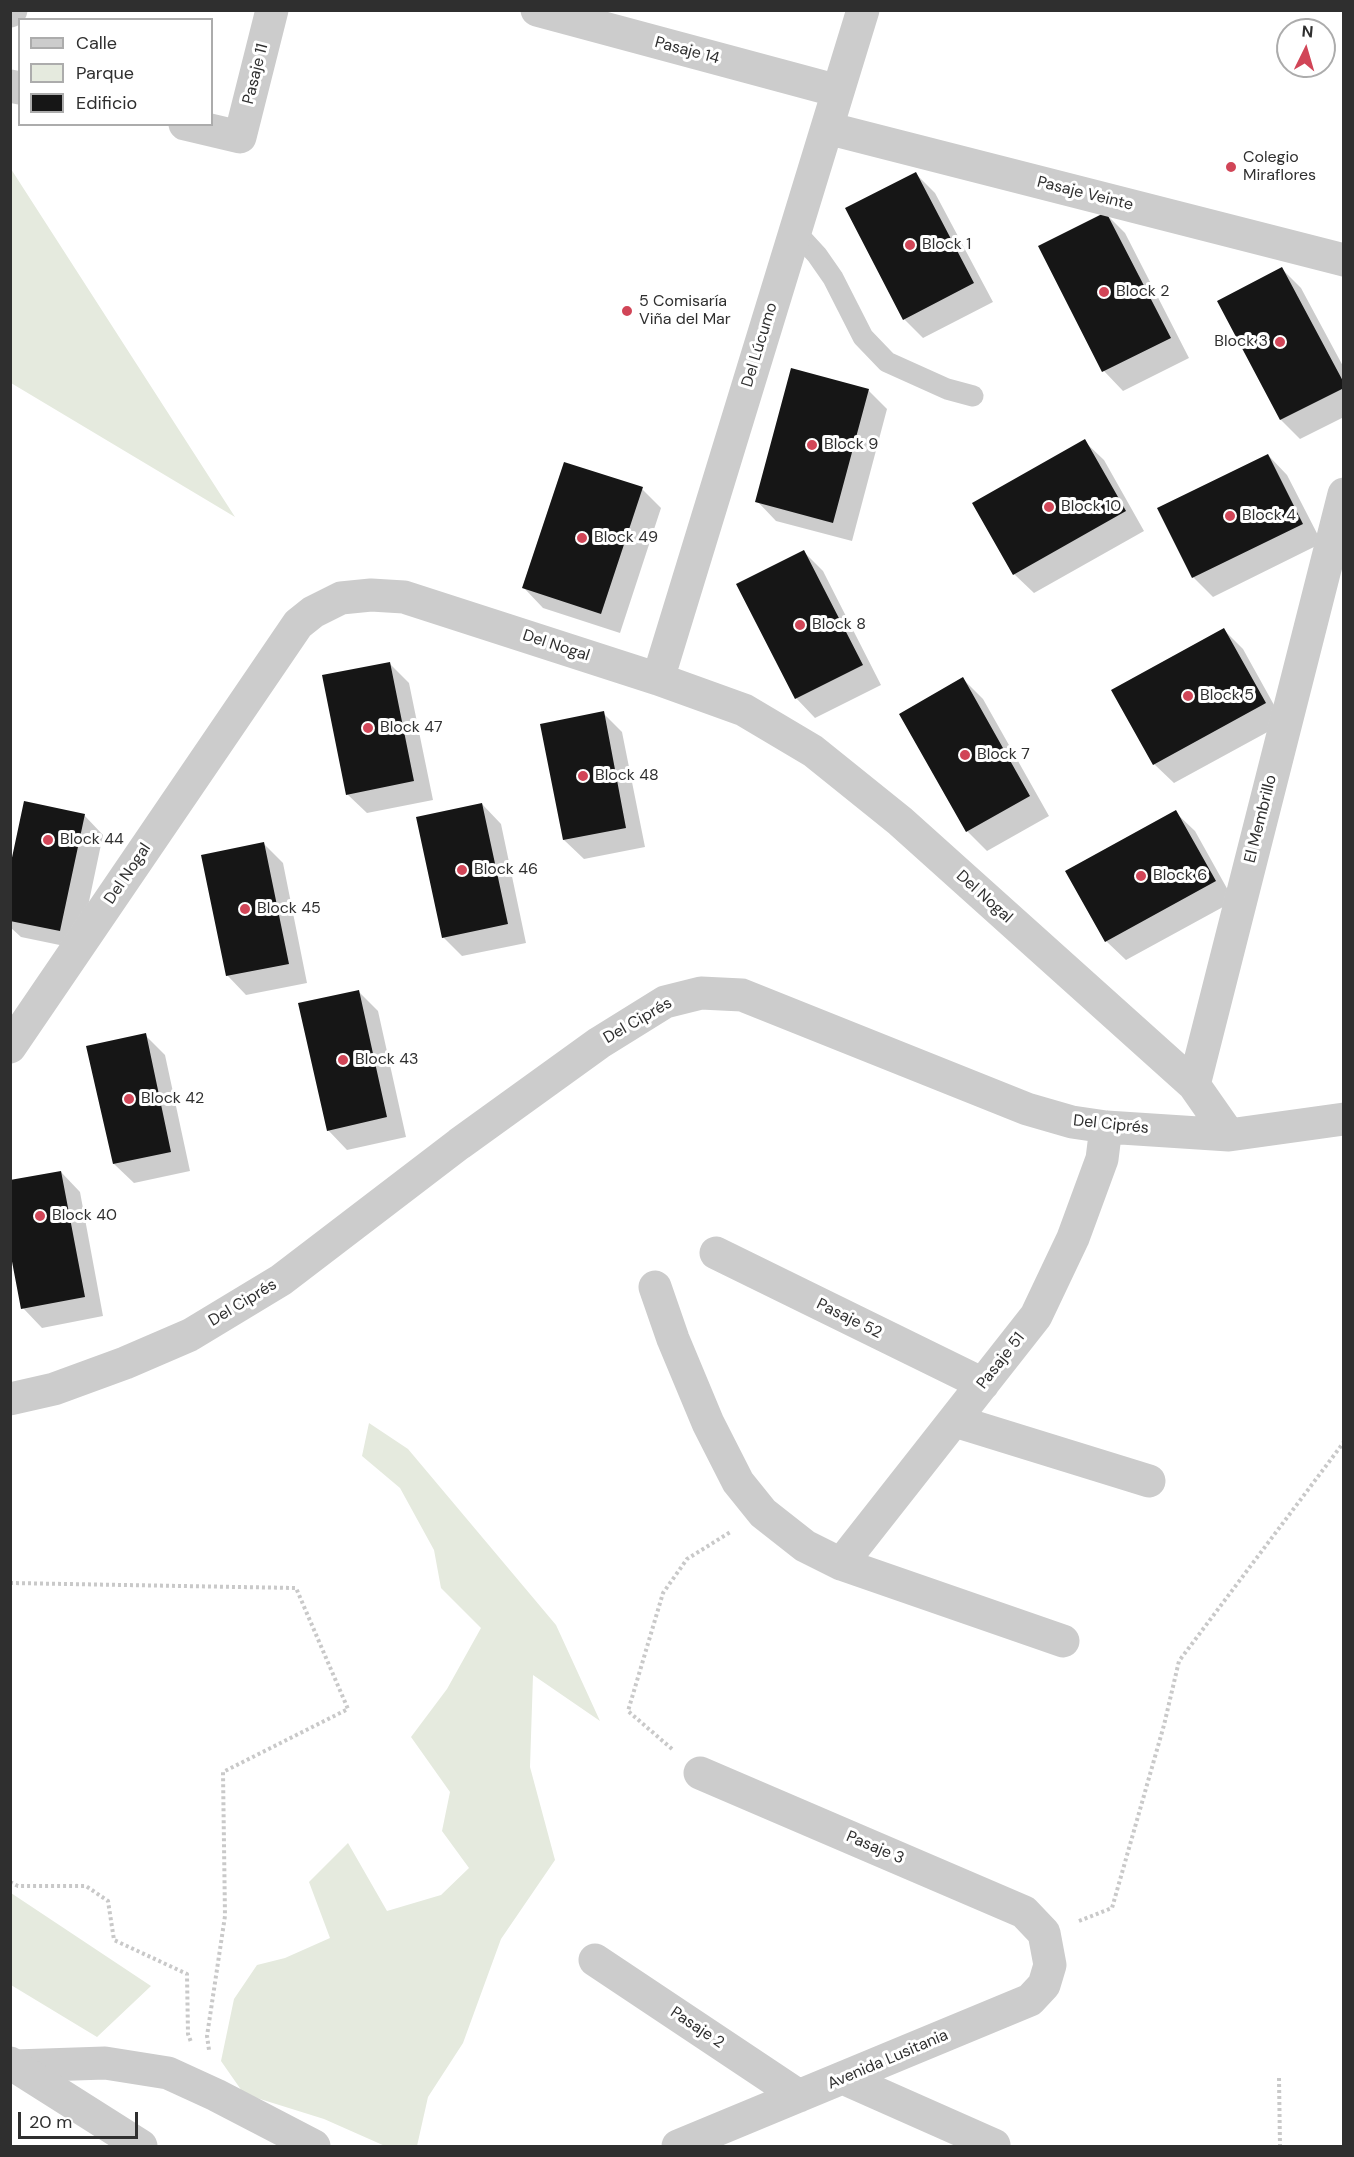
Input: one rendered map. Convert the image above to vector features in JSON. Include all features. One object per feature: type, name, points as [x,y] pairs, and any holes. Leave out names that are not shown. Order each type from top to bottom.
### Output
[{"type":"street","name":"Pasaje 11","points":[[193,126],[240,137],[272,10]]},
{"type":"street","name":"Del Lúcumo","points":[[658,679],[862,10]]},
{"type":"street","name":"Pasaje 14","points":[[541,11],[838,91]]},
{"type":"street","name":"Pasaje Veinte","points":[[826,128],[1344,260]]},
{"type":"street","name":"El Membrillo","points":[[1194,1085],[1344,494]]},
{"type":"street","name":"Del Nogal","points":[[10,1047],[298,624],[313,612],[341,598],[371,595],[404,597],[658,679],[744,710],[813,751],[900,821],[1194,1085]]},
{"type":"street","name":"Del Ciprés","points":[[10,1399],[54,1389],[125,1363],[190,1335],[281,1280],[459,1144],[599,1043],[665,1002],[701,993],[742,995],[1027,1109],[1072,1122],[1106,1128],[1229,1135],[1344,1119]]},
{"type":"street","points":[[1194,1085],[1229,1135]]},
{"type":"street","name":"Pasaje 51","points":[[841,1564],[1036,1316],[1073,1238],[1102,1159],[1106,1128]]},
{"type":"street","name":"Pasaje 52","points":[[716,1253],[983,1384]]},
{"type":"street","points":[[655,1287],[673,1339],[708,1423],[738,1482],[764,1513],[805,1546],[841,1564],[1063,1641]]},
{"type":"street","points":[[955,1421],[1149,1481]]},
{"type":"street","name":"Pasaje 3","points":[[700,1773],[1024,1912],[1044,1933]]},
{"type":"street","name":"Avenida Lusitania","points":[[678,2146],[845,2079],[1030,2000],[1044,1985],[1050,1965],[1044,1933]]},
{"type":"street","name":"Pasaje 2","points":[[595,1960],[799,2096]]},
{"type":"street","points":[[13,2064],[105,2063],[168,2073],[314,2146]]},
{"type":"street","points":[[13,2064],[141,2146]]},
{"type":"street","points":[[845,2079],[994,2145]]},
{"type":"lane","points":[[795,231],[817,255],[833,278],[864,337],[887,362],[947,389],[973,396]]},
{"type":"path","points":[[1044,1933],[1112,1908],[1164,1725],[1179,1661],[1344,1442]]},
{"type":"path","points":[[700,1773],[628,1711],[663,1593],[687,1559],[764,1513]]},
{"type":"path","points":[[10,1583],[296,1588],[348,1708],[222,1773],[225,1916],[207,2036],[216,2095]]},
{"type":"path","points":[[10,1882],[18,1886],[86,1886],[108,1901],[114,1940],[187,1974],[188,2034],[192,2044]]},
{"type":"path","points":[[1279,2078],[1280,2146]]},
{"type":"green space","points":[[11,169],[235,517],[11,383]]},
{"type":"green space","points":[[369,1423],[408,1449],[556,1625],[600,1721],[533,1675],[530,1767],[555,1860],[501,1939],[463,2043],[428,2097],[417,2146],[385,2146],[324,2119],[244,2094],[221,2061],[234,1999],[257,1965],[285,1958],[330,1938],[309,1882],[348,1843],[387,1911],[441,1895],[469,1868],[442,1831],[450,1792],[411,1737],[447,1689],[481,1628],[441,1588],[434,1550],[400,1488],[362,1456]]},
{"type":"green space","points":[[11,1893],[151,1986],[97,2037],[11,1985]]},
{"type":"building","name":"Block 1","points":[[916,172],[974,283],[903,320],[845,208]]},
{"type":"building","name":"Block 2","points":[[1106,212],[1171,338],[1102,372],[1038,246]]},
{"type":"building","name":"Block 3","points":[[1282,267],[1344,383],[1344,388],[1280,420],[1217,301]]},
{"type":"building","name":"Block 9","points":[[791,368],[869,389],[833,523],[755,502]]},
{"type":"building","name":"Block 10","points":[[1085,439],[1126,511],[1013,575],[972,503]]},
{"type":"building","name":"Block 4","points":[[1268,454],[1303,524],[1192,578],[1157,508]]},
{"type":"building","name":"Block 49","points":[[564,462],[643,487],[601,614],[522,588]]},
{"type":"building","name":"Block 8","points":[[804,550],[863,665],[795,699],[736,584]]},
{"type":"building","name":"Block 5","points":[[1224,628],[1266,703],[1153,765],[1111,690]]},
{"type":"building","name":"Block 47","points":[[390,662],[414,781],[346,795],[322,675]]},
{"type":"building","name":"Block 7","points":[[963,677],[1030,796],[966,832],[899,714]]},
{"type":"building","name":"Block 48","points":[[604,711],[626,828],[563,840],[540,724]]},
{"type":"building","name":"Block 44","points":[[24,801],[85,814],[60,931],[10,921],[10,867]]},
{"type":"building","name":"Block 46","points":[[482,803],[508,924],[442,938],[416,817]]},
{"type":"building","name":"Block 6","points":[[1176,810],[1216,881],[1105,942],[1065,871]]},
{"type":"building","name":"Block 45","points":[[264,842],[289,964],[226,976],[201,855]]},
{"type":"building","name":"Block 43","points":[[359,990],[387,1117],[327,1131],[298,1003]]},
{"type":"building","name":"Block 42","points":[[146,1033],[171,1152],[113,1164],[86,1046]]},
{"type":"building","name":"Block 40","points":[[61,1171],[85,1297],[21,1309],[10,1251],[10,1180]]},
{"type":"place","name":"Colegio Miraflores","points":[[1231,167]]},
{"type":"place","name":"Block 1","points":[[910,245]]},
{"type":"place","name":"Block 2","points":[[1104,292]]},
{"type":"place","name":"5 Comisaría Viña del Mar","points":[[627,311]]},
{"type":"place","name":"Block 3","points":[[1280,342]]},
{"type":"place","name":"Block 9","points":[[812,445]]},
{"type":"place","name":"Block 10","points":[[1049,507]]},
{"type":"place","name":"Block 4","points":[[1230,516]]},
{"type":"place","name":"Block 49","points":[[582,538]]},
{"type":"place","name":"Block 8","points":[[800,625]]},
{"type":"place","name":"Block 5","points":[[1188,696]]},
{"type":"place","name":"Block 47","points":[[368,728]]},
{"type":"place","name":"Block 7","points":[[965,755]]},
{"type":"place","name":"Block 48","points":[[583,776]]},
{"type":"place","name":"Block 44","points":[[48,840]]},
{"type":"place","name":"Block 46","points":[[462,870]]},
{"type":"place","name":"Block 6","points":[[1141,876]]},
{"type":"place","name":"Block 45","points":[[245,909]]},
{"type":"place","name":"Block 43","points":[[343,1060]]},
{"type":"place","name":"Block 42","points":[[129,1099]]},
{"type":"place","name":"Block 40","points":[[40,1216]]}]
